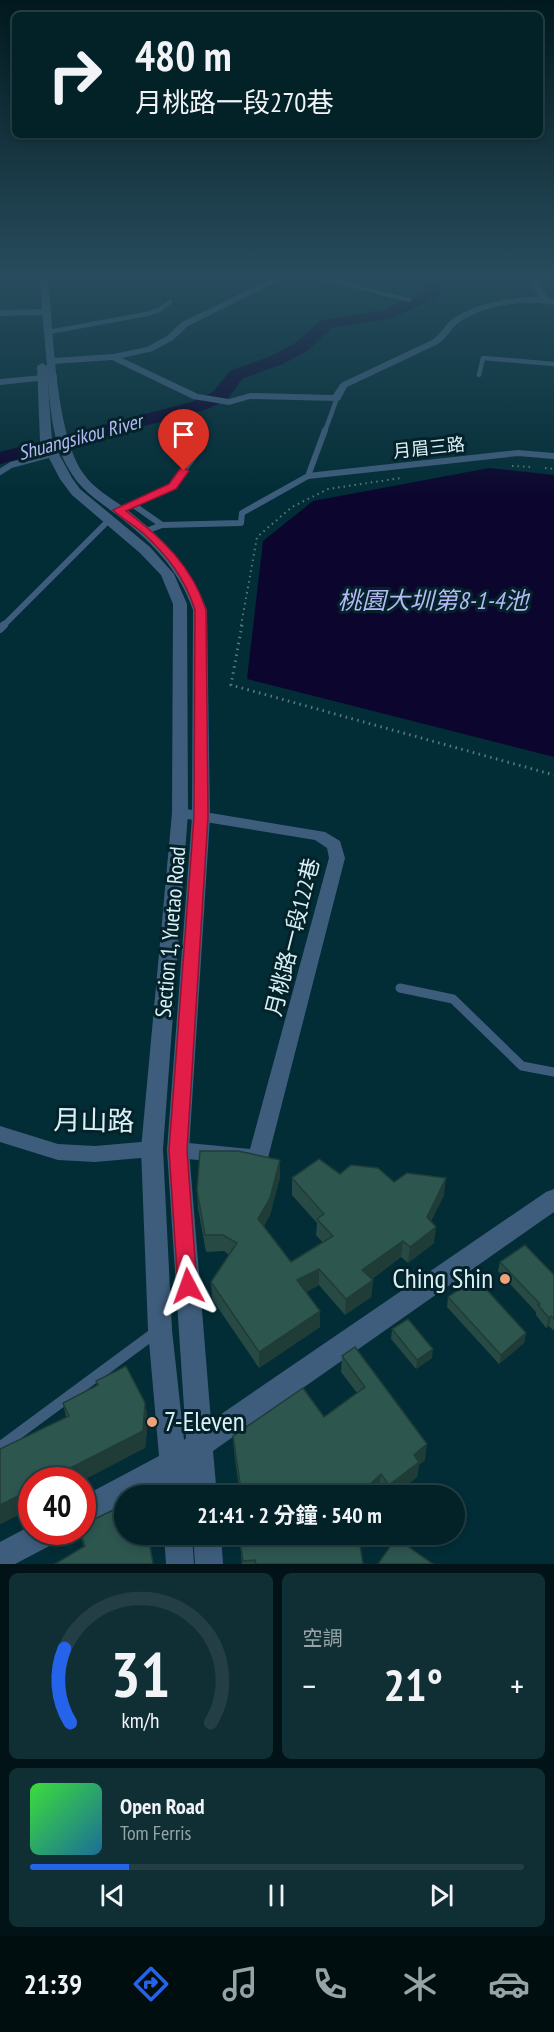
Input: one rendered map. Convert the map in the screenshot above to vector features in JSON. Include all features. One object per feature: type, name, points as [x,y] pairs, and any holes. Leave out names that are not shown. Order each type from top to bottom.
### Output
[{"type":"street","name":"Section 1, Yuetao Road","points":[[46,348],[57,414],[55,446]]},
{"type":"street","name":"Section 1, Yuetao Road","points":[[51,348],[53,361],[43,415],[66,479],[120,511],[146,531],[180,565],[194,588],[200,610],[201,817],[178,1150],[202,1485]]},
{"type":"street","points":[[53,361],[113,357],[152,348]]},
{"type":"street","points":[[113,357],[196,397],[229,402],[250,396],[337,398],[338,392],[344,385],[425,348]]},
{"type":"street","points":[[0,382],[49,377]]},
{"type":"street","name":"Section 1, Yuetao Road","points":[[120,511],[145,550],[167,574],[180,604],[180,813],[152,1149],[160,1329],[175,1485]]},
{"type":"street","name":"月桃路一段122巷","points":[[178,1150],[258,1158],[338,858],[334,845],[319,836],[180,813]]},
{"type":"street","name":"月山路","points":[[0,1134],[57,1152],[95,1154],[152,1149]]},
{"type":"street","points":[[152,1149],[178,1150]]},
{"type":"street","points":[[96,1504],[173,1462],[554,1199]]},
{"type":"street","points":[[0,1557],[23,1545]]},
{"type":"street","points":[[179,1545],[180,1564]]},
{"type":"street","points":[[208,1545],[209,1564]]},
{"type":"lane","points":[[479,375],[483,358],[554,364]]},
{"type":"lane","points":[[308,476],[337,398]]},
{"type":"lane","points":[[0,472],[55,446]]},
{"type":"lane","name":"月眉三路","points":[[146,531],[162,525],[241,523],[242,513],[251,506],[308,476],[518,453],[554,456]]},
{"type":"lane","points":[[0,629],[120,511],[172,487],[195,455]]},
{"type":"lane","points":[[120,511],[162,525]]},
{"type":"lane","points":[[399,988],[453,999],[522,1066],[554,1072]]},
{"type":"lane","points":[[0,1447],[160,1329]]},
{"type":"path","points":[[501,466],[535,467]]},
{"type":"path","points":[[544,468],[554,469]]},
{"type":"path","points":[[409,477],[328,489],[292,507],[257,537],[231,685],[554,775]]},
{"type":"water","name":"桃園大圳第8-1-4池","points":[[489,468],[554,475],[554,757],[247,679],[263,541],[313,501]]},
{"type":"building","points":[[200,1151],[238,1151],[280,1160],[270,1198],[258,1219],[291,1262],[333,1236],[317,1219],[324,1214],[292,1178],[319,1159],[340,1174],[351,1165],[378,1168],[394,1182],[407,1173],[446,1178],[427,1217],[436,1227],[410,1247],[403,1241],[362,1270],[373,1280],[346,1299],[319,1269],[297,1280],[320,1311],[259,1352],[211,1282],[237,1243],[223,1235],[205,1235],[197,1191]]},
{"type":"building","points":[[525,1245],[554,1275],[554,1319],[551,1316],[549,1318],[538,1305],[540,1304],[500,1262]]},
{"type":"building","points":[[476,1278],[526,1333],[501,1355],[448,1297]]},
{"type":"building","points":[[408,1319],[433,1349],[417,1360],[392,1329]]},
{"type":"building","points":[[355,1347],[427,1444],[414,1455],[419,1462],[389,1485],[381,1474],[369,1485],[240,1485],[233,1436],[303,1388],[324,1417],[365,1387],[342,1356]]},
{"type":"building","points":[[126,1366],[145,1403],[143,1431],[72,1467],[18,1467],[18,1496],[0,1505],[0,1449],[69,1416],[63,1403],[98,1385],[96,1381]]},
{"type":"building","points":[[114,1510],[114,1545],[150,1545],[153,1564],[55,1564],[85,1545],[96,1545],[96,1518]]},
{"type":"building","points":[[241,1545],[360,1545],[363,1564],[256,1564],[255,1560],[243,1561]]},
{"type":"building","points":[[391,1545],[406,1545],[433,1564],[378,1564]]},
{"type":"waterway","name":"Shuangsikou River","points":[[0,458],[198,406],[220,396],[236,375],[277,360],[299,348]]},
{"type":"place","name":"Ching Shin","points":[[505,1279]]},
{"type":"place","name":"7-Eleven","points":[[152,1422]]},
{"type":"route","points":[[184,471],[172,487],[119,510],[146,531],[180,565],[194,588],[200,610],[201,817],[178,1150],[188,1286]]}]
